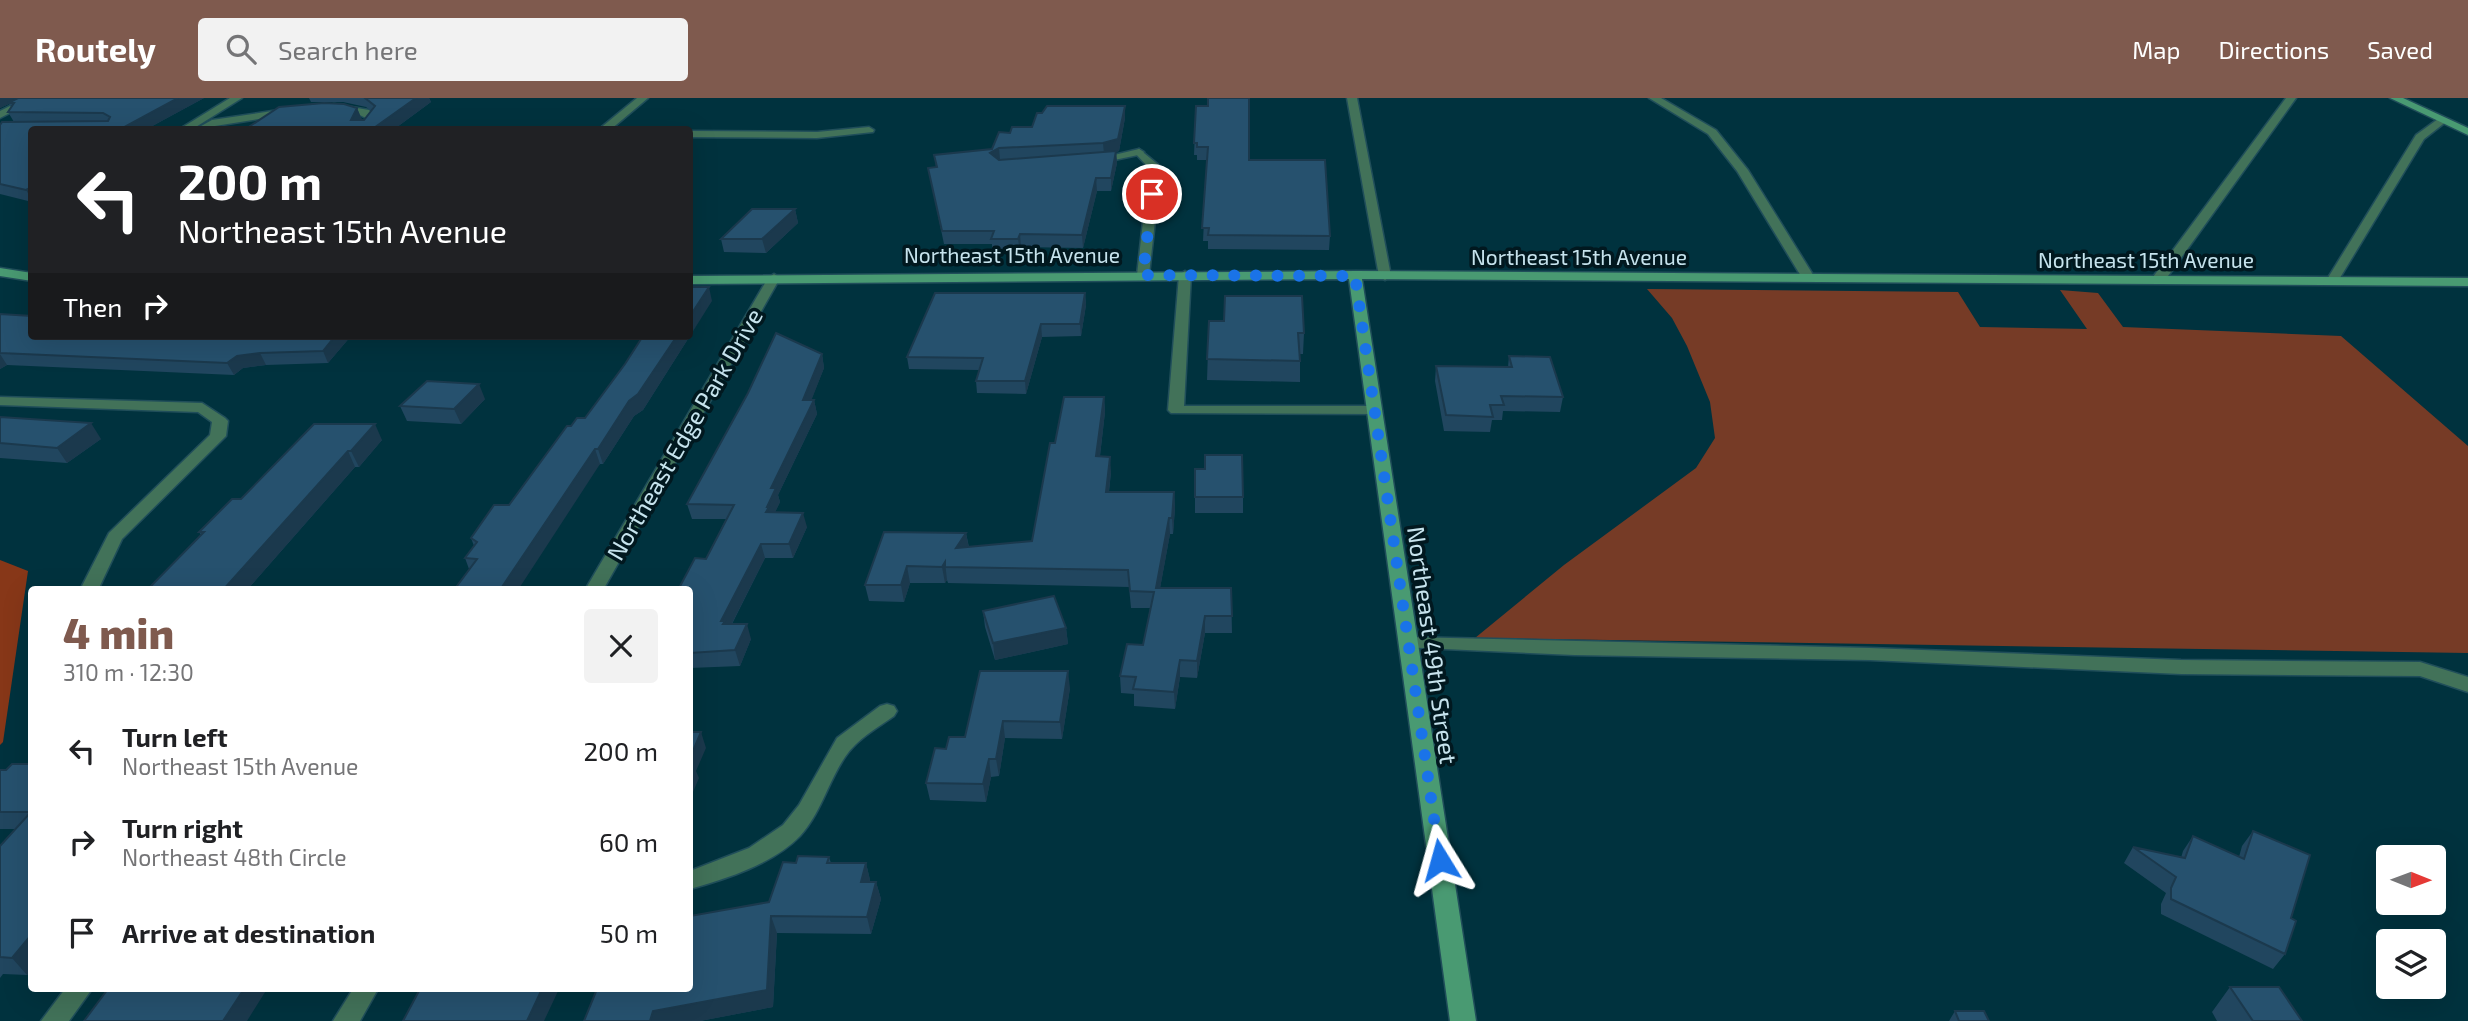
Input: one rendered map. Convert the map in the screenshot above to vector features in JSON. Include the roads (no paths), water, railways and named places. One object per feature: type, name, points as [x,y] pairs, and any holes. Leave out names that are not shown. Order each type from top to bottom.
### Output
[{"type":"street","points":[[0,115],[34,98]]},
{"type":"street","points":[[190,126],[237,98]]},
{"type":"street","points":[[608,126],[643,98]]},
{"type":"street","points":[[1352,98],[1385,276]]},
{"type":"street","points":[[1654,98],[1712,132],[1742,170],[1809,278]]},
{"type":"street","points":[[2158,280],[2291,98]]},
{"type":"street","points":[[2395,98],[2468,132]]},
{"type":"street","points":[[209,126],[226,120],[313,109],[352,108],[365,111],[372,118],[365,126]]},
{"type":"street","points":[[2332,281],[2420,137],[2442,121]]},
{"type":"street","points":[[693,134],[817,135],[869,130]]},
{"type":"street","points":[[1081,161],[1139,152],[1156,167],[1143,275]]},
{"type":"street","points":[[0,272],[28,276]]},
{"type":"street","points":[[1185,275],[1176,410],[1374,411]]},
{"type":"street","name":"Northeast 15th Avenue","points":[[693,279],[1185,275],[2468,282]]},
{"type":"street","name":"Northeast 49th Street","points":[[1355,276],[1463,1021]]},
{"type":"street","name":"Northeast Edge Park Drive","points":[[596,586],[774,278]]},
{"type":"street","points":[[0,401],[202,408],[220,421],[218,436],[115,537],[91,586]]},
{"type":"street","points":[[1408,643],[1870,654],[2181,667],[2420,669],[2457,679],[2468,685]]},
{"type":"street","points":[[693,879],[718,872],[753,856],[791,832],[843,744],[887,711]]},
{"type":"street","points":[[54,1021],[78,992]]},
{"type":"street","points":[[346,1021],[364,992]]}]
